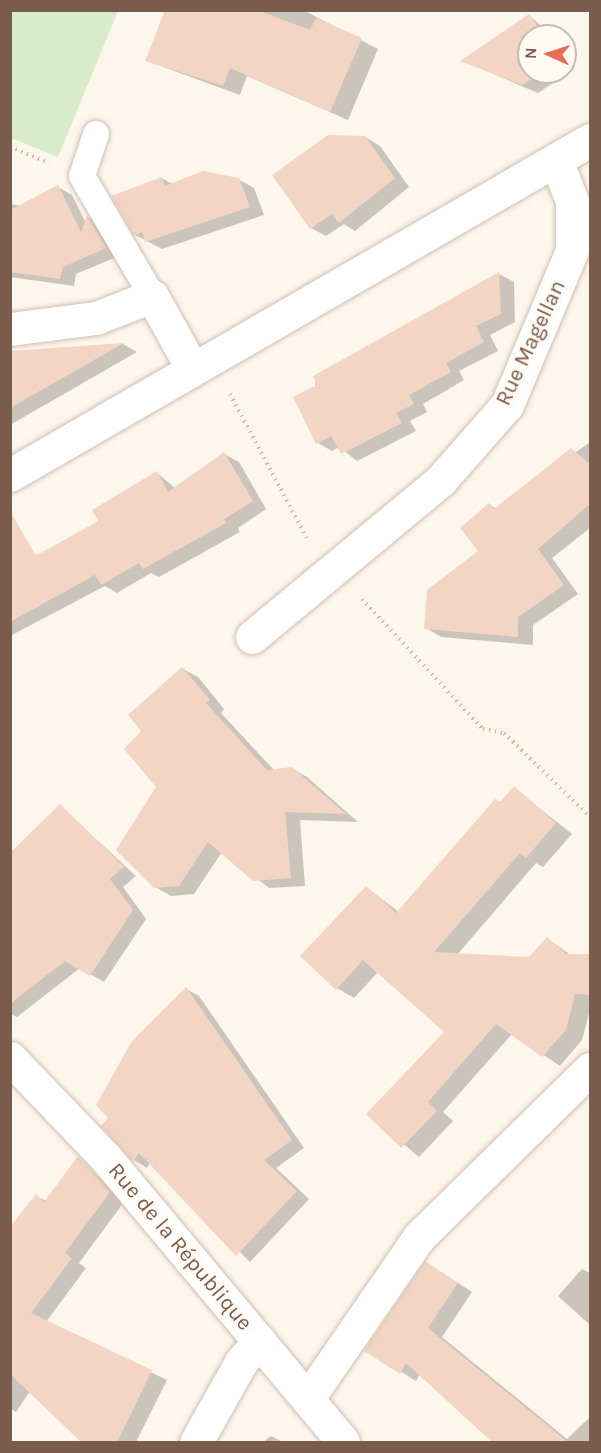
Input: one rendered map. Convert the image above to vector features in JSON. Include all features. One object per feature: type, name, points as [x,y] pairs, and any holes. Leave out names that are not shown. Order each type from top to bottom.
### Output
[{"type":"street","points":[[10,475],[200,361],[591,140]]},
{"type":"street","name":"Rue Magellan","points":[[252,637],[441,480],[507,405],[572,250],[572,201],[556,160]]},
{"type":"street","points":[[10,329],[96,318],[152,296],[200,361]]},
{"type":"street","name":"Rue de la République","points":[[10,1058],[105,1157],[308,1398],[343,1443]]},
{"type":"street","points":[[308,1398],[419,1237],[591,1069]]},
{"type":"street","points":[[196,1443],[241,1362],[259,1341]]},
{"type":"lane","points":[[96,134],[82,176],[152,296]]},
{"type":"path","points":[[200,361],[308,541],[483,729],[504,733],[591,817]]},
{"type":"green space","points":[[10,11],[118,11],[58,157],[11,138]]},
{"type":"building","points":[[165,10],[257,10],[310,30],[316,18],[362,38],[330,112],[230,68],[223,86],[145,61]]},
{"type":"building","points":[[529,14],[536,24],[517,24],[517,83],[460,61]]},
{"type":"building","points":[[328,135],[365,136],[395,178],[339,223],[332,214],[310,229],[272,175]]},
{"type":"building","points":[[203,171],[239,178],[250,207],[145,242],[142,232],[134,236],[111,196],[162,177],[165,186]]},
{"type":"building","points":[[58,185],[81,232],[87,215],[106,248],[63,267],[60,279],[10,272],[10,210]]},
{"type":"building","points":[[499,272],[501,314],[476,326],[484,342],[446,363],[451,372],[409,395],[414,404],[396,413],[402,423],[341,454],[331,436],[316,444],[293,397],[317,385],[313,376]]},
{"type":"building","points":[[124,343],[10,408],[10,351]]},
{"type":"building","points":[[571,448],[591,465],[591,503],[538,549],[564,585],[518,617],[518,637],[424,629],[427,590],[478,551],[460,528],[489,503],[494,509]]},
{"type":"building","points":[[224,452],[253,501],[224,519],[226,523],[143,569],[139,563],[101,585],[95,575],[10,622],[10,511],[36,556],[98,521],[92,510],[157,471],[168,492]]},
{"type":"building","points":[[182,667],[210,700],[206,703],[267,770],[292,767],[346,814],[285,812],[291,878],[253,881],[208,842],[179,886],[154,888],[116,850],[156,787],[124,749],[141,731],[128,715]]},
{"type":"building","points":[[514,786],[556,823],[526,858],[520,853],[434,952],[529,957],[547,937],[566,954],[591,954],[591,995],[575,994],[566,1030],[542,1057],[496,1024],[428,1102],[437,1111],[401,1148],[366,1114],[444,1032],[363,960],[336,990],[300,956],[366,886],[396,913],[495,799],[500,802]]},
{"type":"building","points":[[60,804],[124,867],[110,879],[133,910],[90,976],[65,961],[10,1004],[10,853]]},
{"type":"building","points":[[186,987],[292,1140],[264,1160],[297,1191],[236,1256],[139,1153],[133,1162],[101,1126],[108,1118],[96,1105],[132,1041]]},
{"type":"building","points":[[78,1156],[110,1192],[65,1253],[72,1258],[31,1313],[152,1370],[117,1443],[82,1443],[10,1374],[10,1227],[36,1194],[44,1202]]},
{"type":"building","points":[[425,1261],[458,1283],[428,1328],[569,1443],[493,1443],[406,1363],[400,1374],[364,1351]]}]
